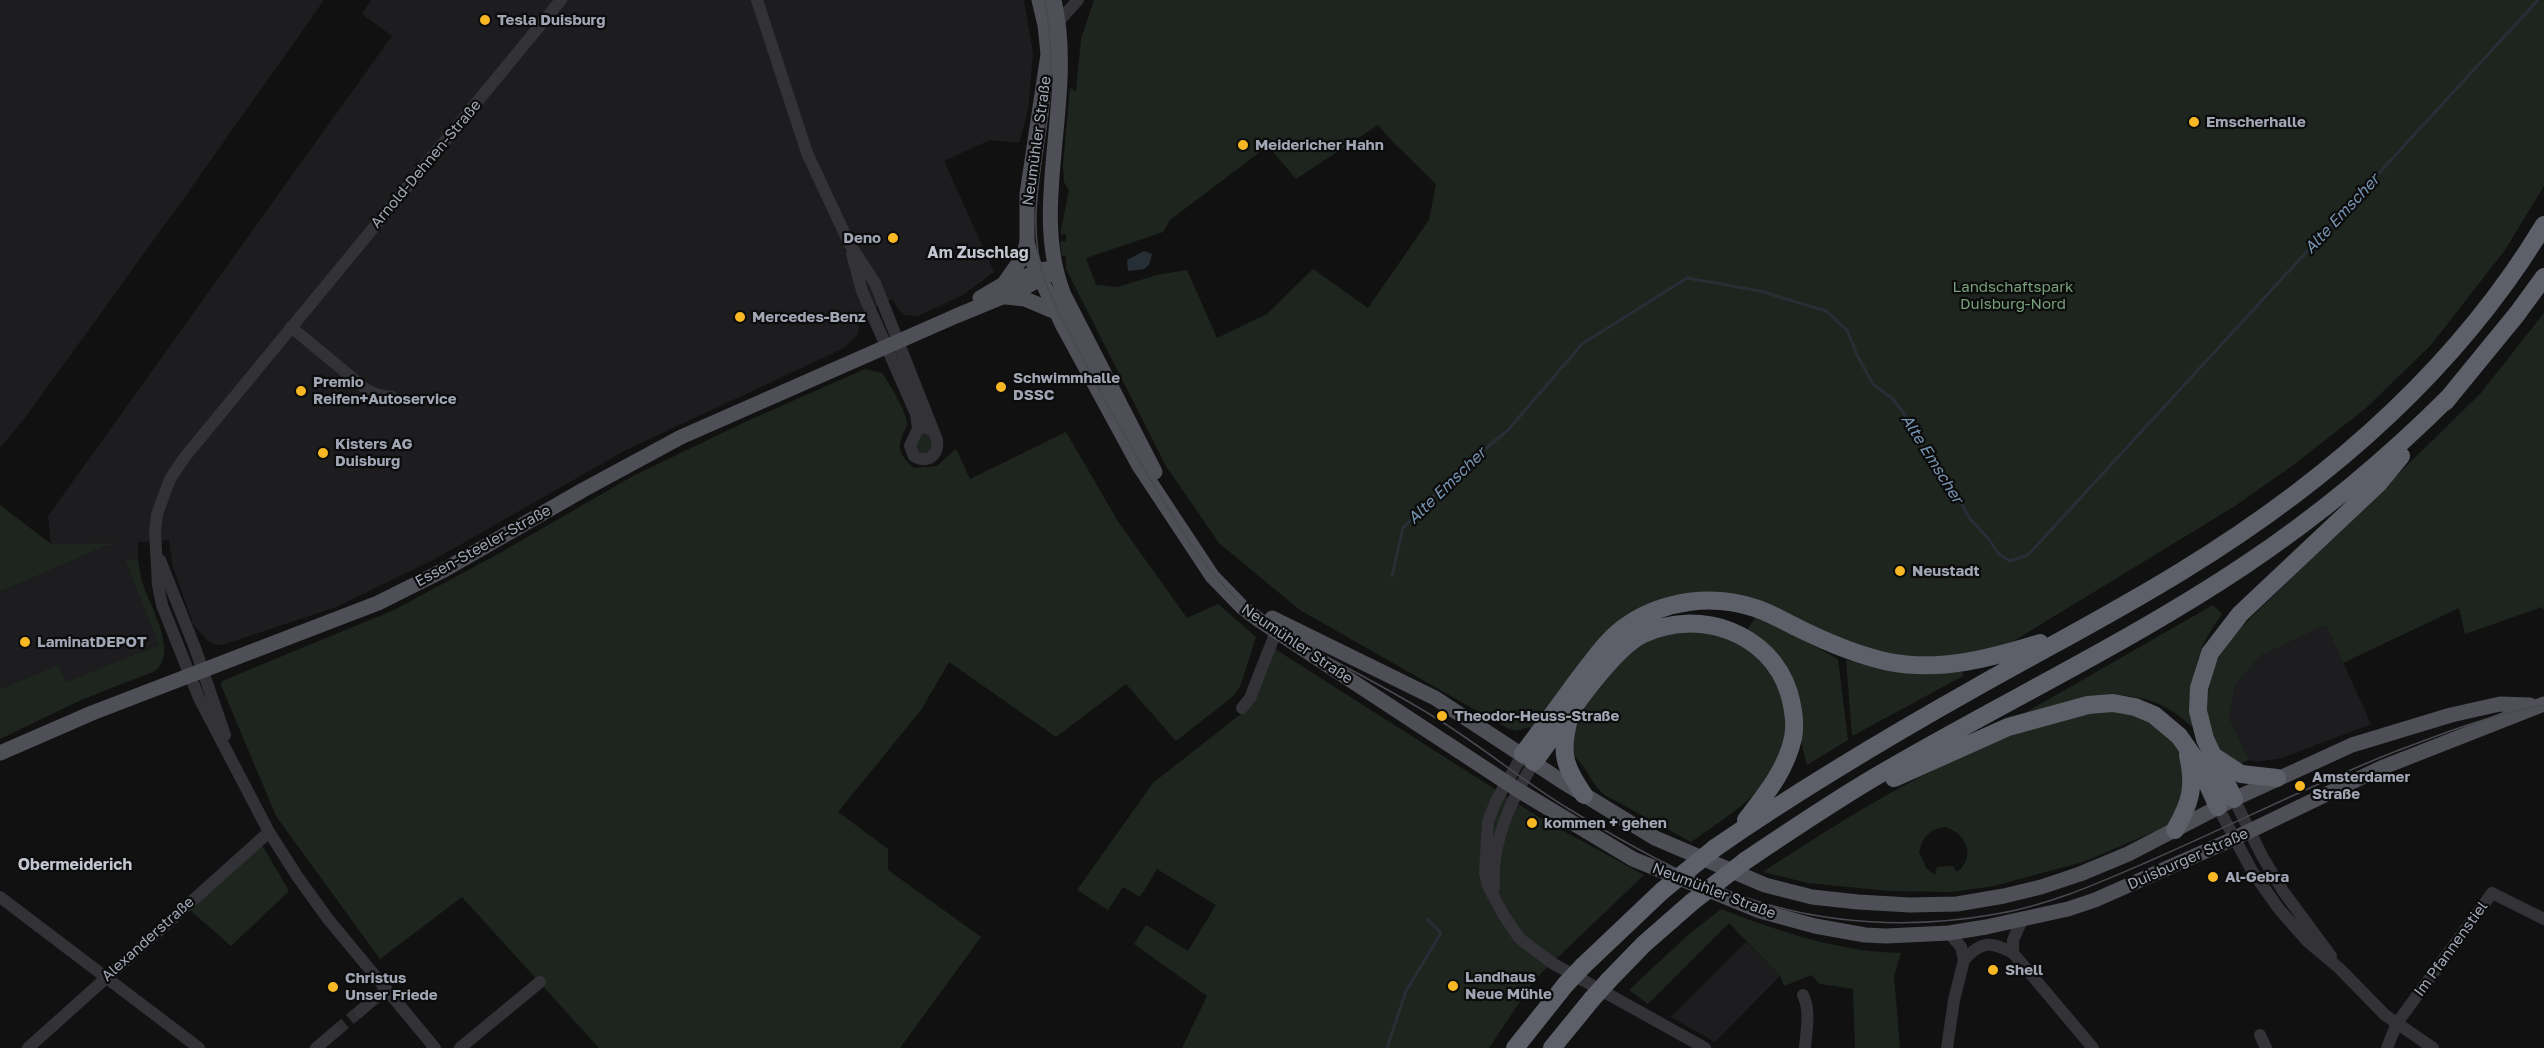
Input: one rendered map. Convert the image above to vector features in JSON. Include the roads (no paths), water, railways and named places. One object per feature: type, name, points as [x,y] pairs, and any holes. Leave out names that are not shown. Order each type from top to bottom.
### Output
[{"type":"highway","points":[[1515,1048],[1583,966],[1662,891],[1715,848],[1871,748],[2183,571],[2296,494],[2351,450],[2421,385],[2457,345],[2518,267],[2544,225]]},
{"type":"highway","points":[[2226,803],[2198,711],[2199,688],[2210,653],[2240,614],[2378,484],[2517,314],[2544,277]]},
{"type":"highway","points":[[1552,1048],[1592,999],[1644,944],[1692,902],[1745,861],[1814,816],[2176,608],[2244,566],[2342,494],[2407,440],[2451,395]]},
{"type":"highway","points":[[1529,758],[1603,647],[1627,625],[1675,604],[1706,601],[1734,602],[1757,609],[1832,645],[1865,656],[1915,665],[1980,661],[2082,629]]},
{"type":"highway","points":[[1529,758],[1570,714],[1619,652],[1642,635],[1666,626],[1690,622],[1714,625],[1742,636],[1759,647],[1774,663],[1786,683],[1793,707],[1794,736],[1785,763],[1775,783],[1736,834]]},
{"type":"highway","points":[[1875,782],[2008,728],[2088,705],[2113,703],[2135,706],[2166,723],[2187,747],[2226,803]]},
{"type":"highway","points":[[1570,714],[1564,737],[1563,757],[1569,773],[1584,795]]},
{"type":"highway","points":[[2175,830],[2186,810],[2192,791],[2192,771],[2187,747]]},
{"type":"highway","points":[[2212,754],[2241,774],[2277,778]]},
{"type":"main road","name":"Neumühler Straße","points":[[1039,0],[1052,23],[1062,52],[1051,216],[1054,269],[1064,295],[1137,442],[1185,522],[1234,586],[1278,628],[1342,651],[1436,698],[1584,795],[1655,837],[1766,885],[1812,897]]},
{"type":"main road","name":"Neumühler Straße","points":[[1054,0],[1028,194],[1027,241],[1038,276],[1102,401],[1177,527],[1227,593],[1242,608],[1278,628],[1512,786],[1633,859],[1760,911],[1815,926]]},
{"type":"main road","points":[[1027,241],[1024,255],[1003,291],[1056,312]]},
{"type":"main road","name":"Essen-Steeler-Straße","points":[[0,753],[92,713],[339,619],[407,589],[681,437],[956,316],[1003,291],[1054,269]]},
{"type":"main road","name":"Duisburger Straße","points":[[1812,897],[1911,905],[1957,904],[2004,897],[2080,874],[2175,830],[2277,778],[2352,745],[2423,722],[2500,704],[2543,704]]},
{"type":"main road","name":"Duisburger Straße","points":[[1815,926],[1865,935],[1895,937],[1949,933],[2022,920],[2095,900],[2233,839],[2381,768],[2543,704]]},
{"type":"street","name":"Arnold-Dehnen-Straße","points":[[435,1048],[328,918],[269,832],[233,760],[196,672],[156,551],[157,514],[170,479],[184,458],[561,0]]},
{"type":"street","points":[[757,0],[807,153],[849,243],[875,283],[892,344],[916,414],[918,429],[910,446],[914,456],[923,460],[931,458],[937,450],[937,440],[892,344]]},
{"type":"street","points":[[1052,23],[1078,0]]},
{"type":"street","points":[[291,327],[367,390],[378,395],[392,397]]},
{"type":"street","points":[[918,429],[926,427],[934,432]]},
{"type":"street","points":[[1242,708],[1250,698],[1278,628]]},
{"type":"street","points":[[1529,758],[1488,821],[1485,872],[1488,886],[1511,926],[1532,949],[1552,963],[1705,1048]]},
{"type":"street","points":[[2226,803],[2250,831],[2283,891],[2339,968]]},
{"type":"street","points":[[2226,803],[2233,839],[2279,909],[2308,942],[2397,1023],[2433,1048]]},
{"type":"street","name":"Alexanderstraße","points":[[28,1048],[269,832]]},
{"type":"street","name":"Im Pfannenstiel","points":[[2397,1023],[2492,893],[2544,919]]},
{"type":"street","points":[[0,897],[199,1048]]},
{"type":"street","points":[[2013,953],[2013,940],[2022,920]]},
{"type":"street","points":[[1947,1048],[1954,1000],[1964,960],[1961,947],[1949,933]]},
{"type":"street","points":[[1964,960],[1979,946],[1987,944],[2013,953],[2093,1048]]},
{"type":"street","points":[[460,1048],[540,982]]},
{"type":"street","points":[[360,1011],[386,989]]},
{"type":"street","points":[[1803,995],[1807,1004],[1805,1048]]},
{"type":"street","points":[[2387,1048],[2397,1023]]},
{"type":"street","points":[[316,1048],[336,1031]]},
{"type":"street","points":[[2260,1035],[2266,1048]]},
{"type":"waterway","name":"Alte Emscher","points":[[1392,576],[1403,528],[1455,474],[1508,430],[1582,344],[1687,278],[1760,291],[1826,311],[1847,330],[1858,357],[1873,384],[1893,399],[1915,429],[1926,455],[1955,492],[1970,519],[1999,554],[2010,561],[2028,555],[2538,0]]},
{"type":"waterway","name":"Alte Emscher","points":[[1387,1048],[1406,991],[1441,933],[1427,919]]},
{"type":"tunnel","points":[[336,1031],[360,1011]]},
{"type":"tram line","points":[[1045,0],[1051,82],[1036,212],[1039,259],[1045,281],[1062,320],[1122,431],[1199,556],[1230,592],[1266,622],[1423,710],[1569,809],[1678,870],[1747,898],[1777,907],[1839,919],[1870,922],[1934,922],[1996,914],[2037,905],[2096,884],[2394,752],[2487,719],[2544,705]]},
{"type":"place","name":"Tesla Duisburg","points":[[485,20]]},
{"type":"place","name":"Emscherhalle","points":[[2194,122]]},
{"type":"place","name":"Meidericher Hahn","points":[[1243,145]]},
{"type":"place","name":"Deno","points":[[893,238]]},
{"type":"place","name":"Mercedes-Benz","points":[[740,317]]},
{"type":"place","name":"Schwimmhalle DSSC","points":[[1001,387]]},
{"type":"place","name":"Premio Reifen+Autoservice","points":[[301,391]]},
{"type":"place","name":"Kisters AG Duisburg","points":[[323,453]]},
{"type":"place","name":"Neustadt","points":[[1900,571]]},
{"type":"place","name":"LaminatDEPOT","points":[[25,642]]},
{"type":"place","name":"Theodor-Heuss-Straße","points":[[1442,716]]},
{"type":"place","name":"Amsterdamer Straße","points":[[2300,786]]},
{"type":"place","name":"kommen + gehen","points":[[1532,823]]},
{"type":"place","name":"Al-Gebra","points":[[2213,877]]},
{"type":"place","name":"Shell","points":[[1993,970]]},
{"type":"place","name":"Landhaus Neue Mühle","points":[[1453,986]]},
{"type":"place","name":"Christus Unser Friede","points":[[333,987]]},
{"type":"district","name":"Am Zuschlag","points":[[978,253]]},
{"type":"district","name":"Obermeiderich","points":[[75,865]]},
{"type":"park label","name":"Landschaftspark Duisburg-Nord","points":[[2013,296]]}]
